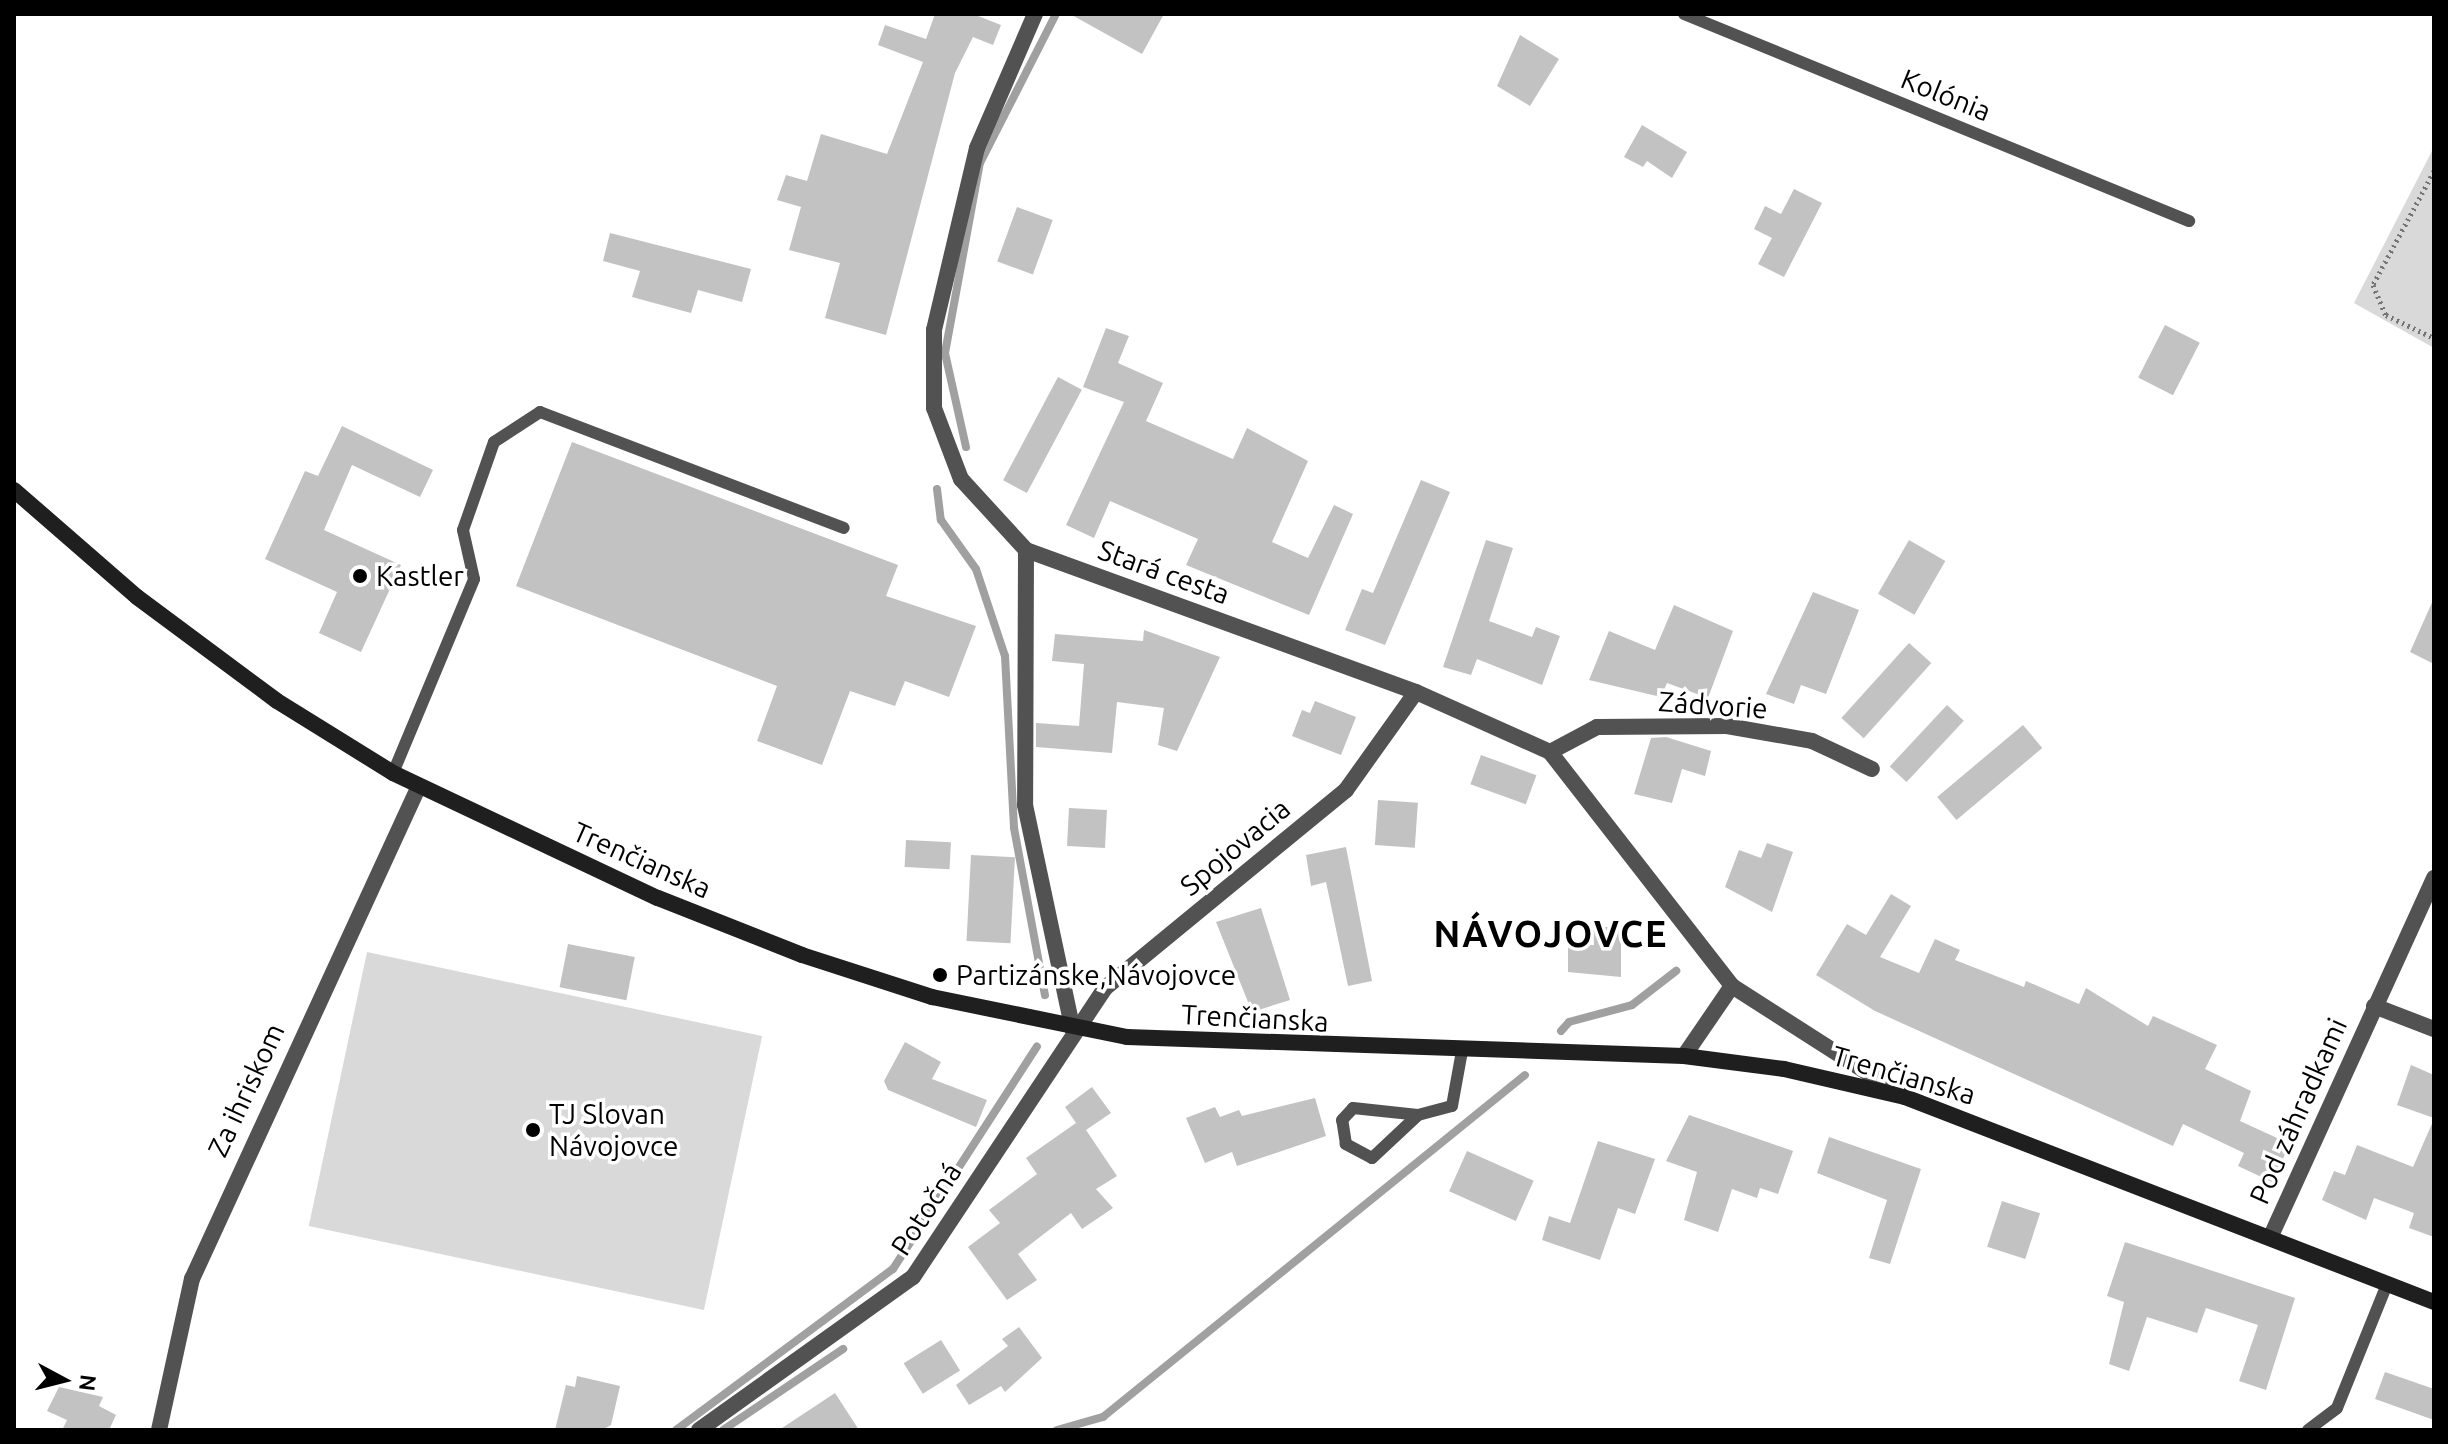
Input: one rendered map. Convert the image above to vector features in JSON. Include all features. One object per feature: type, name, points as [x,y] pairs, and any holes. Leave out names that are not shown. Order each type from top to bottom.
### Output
[{"type":"main road","name":"Trenčianska","points":[[14,490],[137,597],[277,701],[393,773],[658,898],[802,955],[932,997],[1073,1030],[1227,1045],[1684,1056],[1784,1069],[1905,1097],[2434,1302]]},
{"type":"street","name":"Stará cesta","points":[[1035,14],[977,148],[934,330],[934,408],[961,479],[1026,550],[1416,692],[1550,752],[1732,986],[1905,1097]]},
{"type":"street","points":[[1026,550],[1025,805],[1073,1030]]},
{"type":"street","name":"Spojovacia","points":[[1073,1030],[1105,988],[1346,790],[1416,692]]},
{"type":"street","name":"Zádvorie","points":[[1550,752],[1597,727],[1727,726],[1812,741],[1872,769]]},
{"type":"street","name":"Za ihriskom","points":[[159,1430],[192,1279],[419,786]]},
{"type":"street","name":"Pod záhradkami","points":[[2270,1238],[2434,878]]},
{"type":"street","points":[[1684,1056],[1732,986]]},
{"type":"street","name":"Pod záhradkami","points":[[2374,1006],[2434,1029]]},
{"type":"street","name":"Potočná","points":[[699,1430],[913,1277],[1073,1030]]},
{"type":"lane","name":"Kolónia","points":[[1684,14],[2189,221]]},
{"type":"lane","points":[[393,773],[474,579],[463,530],[494,442],[540,412],[844,528]]},
{"type":"lane","points":[[1418,1115],[1372,1158],[1346,1144],[1342,1120],[1353,1108],[1418,1115],[1452,1106],[1462,1051]]},
{"type":"lane","points":[[2308,1430],[2337,1408],[2387,1284]]},
{"type":"path","points":[[2434,171],[2373,285],[2386,315],[2434,338]]},
{"type":"shaded area","points":[[2434,147],[2434,348],[2354,303]]},
{"type":"shaded area","name":"TJ Slovan Návojovce","points":[[367,952],[762,1036],[704,1310],[309,1226]]},
{"type":"building","points":[[935,14],[973,14],[1001,25],[993,45],[973,37],[955,73],[886,335],[825,318],[840,263],[789,250],[801,207],[777,200],[786,175],[807,181],[821,134],[887,154],[923,62],[878,45],[885,25],[926,39]]},
{"type":"building","points":[[1070,14],[1164,14],[1142,54]]},
{"type":"building","points":[[1520,35],[1559,59],[1530,106],[1497,86]]},
{"type":"building","points":[[1642,125],[1687,152],[1672,178],[1647,161],[1643,167],[1624,157]]},
{"type":"building","points":[[1794,189],[1822,203],[1784,277],[1758,264],[1772,238],[1754,229],[1765,206],[1781,214]]},
{"type":"building","points":[[1017,207],[1053,220],[1033,274],[997,262]]},
{"type":"building","points":[[610,233],[751,269],[742,302],[698,290],[691,313],[632,297],[640,271],[603,261]]},
{"type":"building","points":[[2165,325],[2200,343],[2173,395],[2138,378]]},
{"type":"building","points":[[1106,328],[1129,336],[1118,363],[1163,383],[1146,421],[1233,459],[1247,428],[1308,461],[1272,542],[1308,558],[1334,505],[1353,514],[1309,615],[1186,565],[1198,539],[1110,501],[1094,538],[1066,525],[1124,402],[1083,387]]},
{"type":"building","points":[[1058,377],[1082,390],[1027,493],[1003,480]]},
{"type":"building","points":[[342,426],[433,470],[420,497],[352,465],[324,530],[401,565],[361,652],[319,633],[337,592],[265,559],[305,471],[318,476]]},
{"type":"building","points":[[572,442],[898,565],[886,596],[976,626],[949,697],[905,681],[895,706],[850,691],[822,765],[757,741],[777,686],[516,586]]},
{"type":"building","points":[[1421,480],[1450,492],[1385,645],[1345,630],[1362,589],[1373,593]]},
{"type":"building","points":[[1486,540],[1513,548],[1489,621],[1532,637],[1536,627],[1560,636],[1542,685],[1477,659],[1471,675],[1443,667]]},
{"type":"building","points":[[1909,540],[1945,561],[1914,615],[1878,594]]},
{"type":"building","points":[[1813,592],[1859,610],[1826,694],[1801,685],[1794,704],[1766,694]]},
{"type":"building","points":[[2434,598],[2434,664],[2410,652]]},
{"type":"building","points":[[1674,605],[1733,631],[1708,698],[1667,683],[1661,697],[1589,680],[1609,631],[1655,650]]},
{"type":"building","points":[[1144,630],[1220,657],[1177,751],[1158,745],[1164,708],[1117,702],[1112,753],[1036,747],[1036,723],[1079,726],[1084,664],[1052,661],[1055,634],[1143,641]]},
{"type":"building","points":[[1909,643],[1931,663],[1864,738],[1841,718]]},
{"type":"building","points":[[1315,701],[1356,717],[1341,755],[1292,736],[1302,710],[1310,713]]},
{"type":"building","points":[[1947,705],[1964,721],[1907,782],[1890,766]]},
{"type":"building","points":[[2023,725],[2042,748],[1956,820],[1937,797]]},
{"type":"building","points":[[1666,737],[1711,751],[1705,776],[1682,769],[1672,803],[1634,794],[1651,738]]},
{"type":"building","points":[[1481,755],[1536,775],[1526,804],[1470,784]]},
{"type":"building","points":[[1378,800],[1418,803],[1415,848],[1375,845]]},
{"type":"building","points":[[1069,808],[1107,810],[1105,848],[1067,846]]},
{"type":"building","points":[[906,840],[951,842],[950,869],[905,867]]},
{"type":"building","points":[[1767,843],[1793,852],[1772,912],[1725,887],[1739,850],[1761,858]]},
{"type":"building","points":[[1346,847],[1372,981],[1348,986],[1326,882],[1311,886],[1306,855]]},
{"type":"building","points":[[971,855],[1015,857],[1010,943],[966,941]]},
{"type":"building","points":[[1891,894],[1911,906],[1880,957],[1919,973],[1935,939],[1960,950],[1955,960],[2024,987],[2026,981],[2079,1004],[2086,988],[2148,1026],[2153,1016],[2217,1045],[2205,1069],[2251,1091],[2240,1121],[2290,1144],[2272,1182],[2238,1166],[2244,1153],[2183,1124],[2173,1146],[1875,1011],[1816,975],[1847,924],[1866,935]]},
{"type":"building","points":[[1261,908],[1290,1000],[1252,1012],[1216,922]]},
{"type":"building","points":[[1593,927],[1621,927],[1621,977],[1568,972],[1568,945],[1594,945]]},
{"type":"building","points":[[568,944],[635,957],[626,1000],[560,987]]},
{"type":"building","points":[[905,1042],[941,1062],[932,1079],[987,1100],[976,1127],[888,1090],[884,1081]]},
{"type":"building","points":[[2411,1065],[2434,1075],[2434,1118],[2397,1105]]},
{"type":"building","points":[[1092,1087],[1111,1113],[1086,1130],[1117,1176],[1096,1189],[1113,1208],[1082,1229],[1071,1213],[1018,1254],[1037,1280],[1007,1300],[968,1247],[1000,1223],[989,1210],[1037,1174],[1026,1158],[1076,1123],[1065,1107]]},
{"type":"building","points":[[1315,1098],[1326,1136],[1237,1166],[1232,1152],[1205,1163],[1186,1118],[1215,1107],[1220,1117],[1239,1110],[1242,1116]]},
{"type":"building","points":[[1689,1115],[1793,1151],[1778,1194],[1760,1188],[1757,1198],[1732,1189],[1718,1232],[1684,1220],[1697,1172],[1666,1161]]},
{"type":"building","points":[[2434,1119],[2434,1237],[2409,1228],[2414,1213],[2374,1198],[2366,1220],[2322,1200],[2334,1171],[2345,1175],[2357,1145],[2413,1167]]},
{"type":"building","points":[[1829,1137],[1921,1169],[1890,1264],[1869,1258],[1887,1200],[1817,1173]]},
{"type":"building","points":[[1598,1141],[1655,1159],[1635,1214],[1618,1208],[1600,1260],[1542,1240],[1549,1216],[1570,1223]]},
{"type":"building","points":[[1467,1151],[1534,1181],[1516,1221],[1449,1191]]},
{"type":"building","points":[[2002,1201],[2040,1213],[2025,1259],[1987,1247]]},
{"type":"building","points":[[2125,1242],[2295,1298],[2266,1390],[2239,1381],[2258,1325],[2206,1308],[2197,1333],[2147,1317],[2129,1371],[2109,1364],[2124,1302],[2107,1296]]},
{"type":"building","points":[[1019,1327],[1042,1358],[1005,1392],[1001,1386],[969,1405],[956,1385],[1008,1346],[1002,1339]]},
{"type":"building","points":[[941,1340],[960,1371],[923,1394],[904,1363]]},
{"type":"building","points":[[2385,1372],[2434,1389],[2434,1420],[2375,1399]]},
{"type":"building","points":[[577,1376],[620,1386],[611,1425],[602,1430],[555,1430],[566,1385],[575,1387]]},
{"type":"building","points":[[59,1387],[103,1397],[99,1406],[116,1415],[109,1430],[62,1430],[67,1420],[47,1411]]},
{"type":"building","points":[[835,1393],[859,1430],[779,1430]]},
{"type":"waterway","points":[[966,447],[945,353],[980,163],[1056,14]]},
{"type":"waterway","points":[[937,489],[941,520],[976,569],[1005,656],[1014,828],[1045,995]]},
{"type":"waterway","points":[[1561,1031],[1569,1022],[1632,1005],[1676,971]]},
{"type":"waterway","points":[[676,1430],[893,1269],[1037,1046]]},
{"type":"waterway","points":[[1057,1430],[1103,1417],[1525,1075]]},
{"type":"waterway","points":[[723,1430],[843,1349]]},
{"type":"place","name":"Kastler","points":[[360,576]]},
{"type":"place","name":"Partizánske,Návojovce","points":[[940,975]]},
{"type":"place","name":"TJ Slovan Návojovce","points":[[533,1130]]},
{"type":"district","name":"NÁVOJOVCE","points":[[1551,934]]}]
